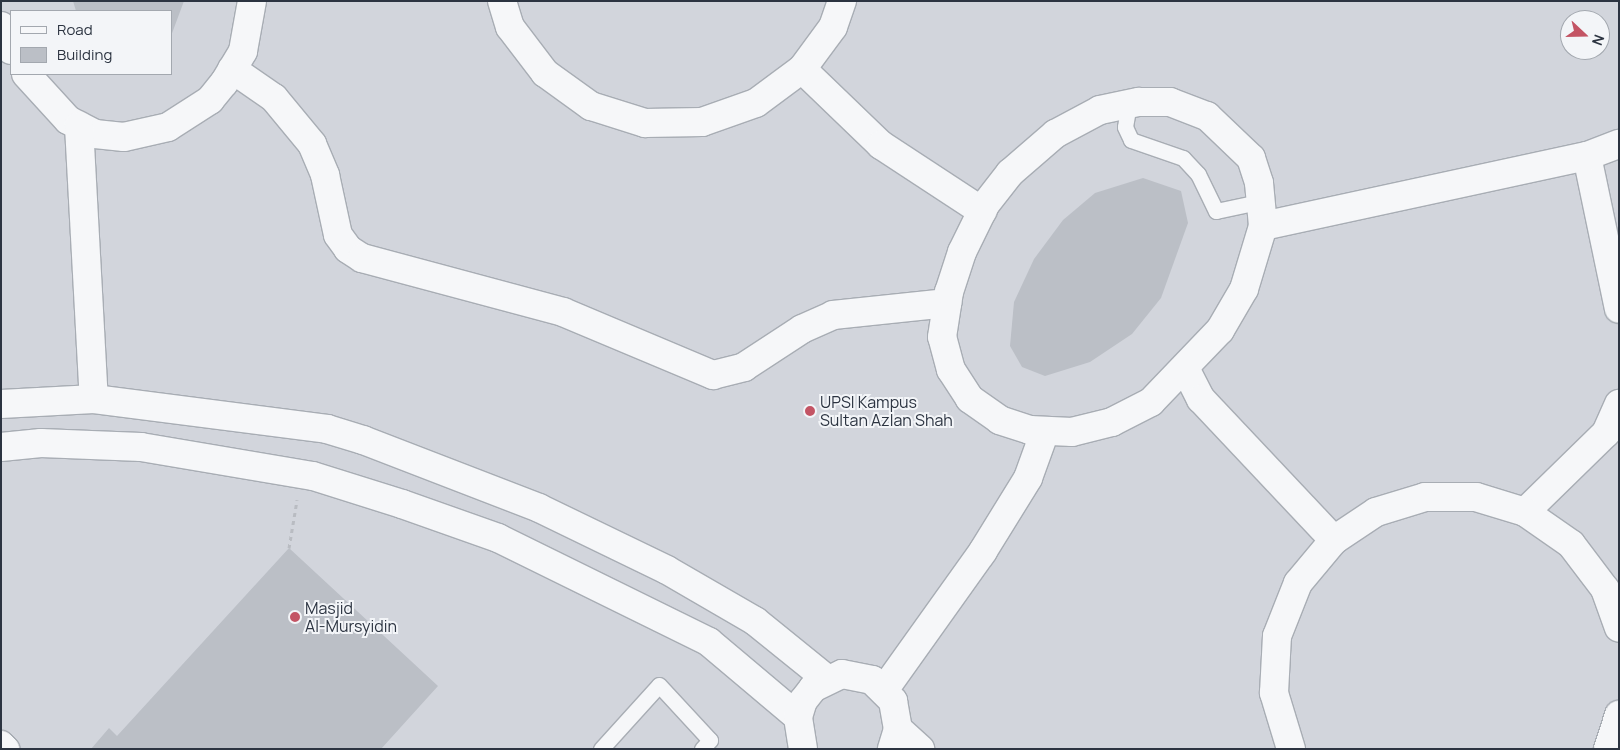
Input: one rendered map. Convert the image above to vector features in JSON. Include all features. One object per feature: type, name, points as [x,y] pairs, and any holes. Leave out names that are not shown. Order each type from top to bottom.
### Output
[{"type":"street","points":[[27,75],[68,120],[95,134],[124,137],[168,127],[210,100],[232,69],[243,51],[252,1]]},
{"type":"street","points":[[502,1],[510,27],[544,73],[591,106],[645,123],[711,119],[756,103],[802,69],[833,27],[842,1]]},
{"type":"street","points":[[1,26],[10,48]]},
{"type":"street","points":[[232,69],[274,98],[312,144],[325,175],[338,235],[348,249],[362,258],[564,312],[698,370],[732,373],[802,329],[833,315],[947,303]]},
{"type":"street","points":[[802,69],[881,146],[982,211]]},
{"type":"street","points":[[1170,102],[1207,116],[1250,158],[1263,214],[1244,289],[1220,330],[1186,370],[1151,402],[1112,422],[1072,432],[1045,431],[1000,420],[970,399],[951,370],[942,337],[947,303],[962,252],[982,211],[1010,174],[1054,134],[1100,110],[1129,104],[1170,102]]},
{"type":"street","points":[[79,126],[94,399]]},
{"type":"street","points":[[1263,214],[1587,156],[1619,144]]},
{"type":"street","points":[[1587,156],[1619,309]]},
{"type":"street","points":[[1186,370],[1200,399],[1334,540]]},
{"type":"street","points":[[1,404],[94,399],[327,429],[363,440],[539,508],[667,570],[755,621],[827,679]]},
{"type":"street","points":[[1525,512],[1606,433],[1619,404]]},
{"type":"street","points":[[884,690],[983,551],[1028,478],[1045,431]]},
{"type":"street","points":[[1,447],[41,443],[141,447],[301,474],[498,538],[709,642],[798,717]]},
{"type":"street","points":[[1290,749],[1274,693],[1277,636],[1298,583],[1334,540],[1376,512],[1425,497],[1476,497],[1525,512],[1571,544],[1605,589],[1619,628]]},
{"type":"street","points":[[803,749],[798,717],[803,701],[827,679],[857,675],[884,690],[893,701],[895,739],[920,749]]},
{"type":"street","points":[[1608,749],[1619,715]]},
{"type":"street","points":[[1,745],[5,749]]},
{"type":"lane","points":[[1129,104],[1125,127],[1131,140],[1183,158],[1198,174],[1216,211],[1263,214]]},
{"type":"lane","points":[[601,749],[659,685],[710,740],[702,749]]},
{"type":"path","points":[[290,548],[301,474]]},
{"type":"shaded area","name":"UPSI Kampus Sultan Azlan Shah","points":[[1,1],[1619,1],[1619,749],[1,749]]},
{"type":"building","points":[[73,1],[184,1],[172,33],[172,10],[76,10]]},
{"type":"building","points":[[1143,178],[1181,191],[1188,223],[1161,298],[1132,334],[1090,362],[1045,376],[1022,367],[1010,346],[1014,302],[1034,259],[1063,220],[1095,193]]},
{"type":"building","name":"Masjid Al-Mursyidin","points":[[289,548],[438,686],[381,749],[91,749],[109,728],[117,736]]},
{"type":"place","name":"UPSI Kampus Sultan Azlan Shah","points":[[810,411]]},
{"type":"place","name":"Masjid Al-Mursyidin","points":[[295,617]]}]
